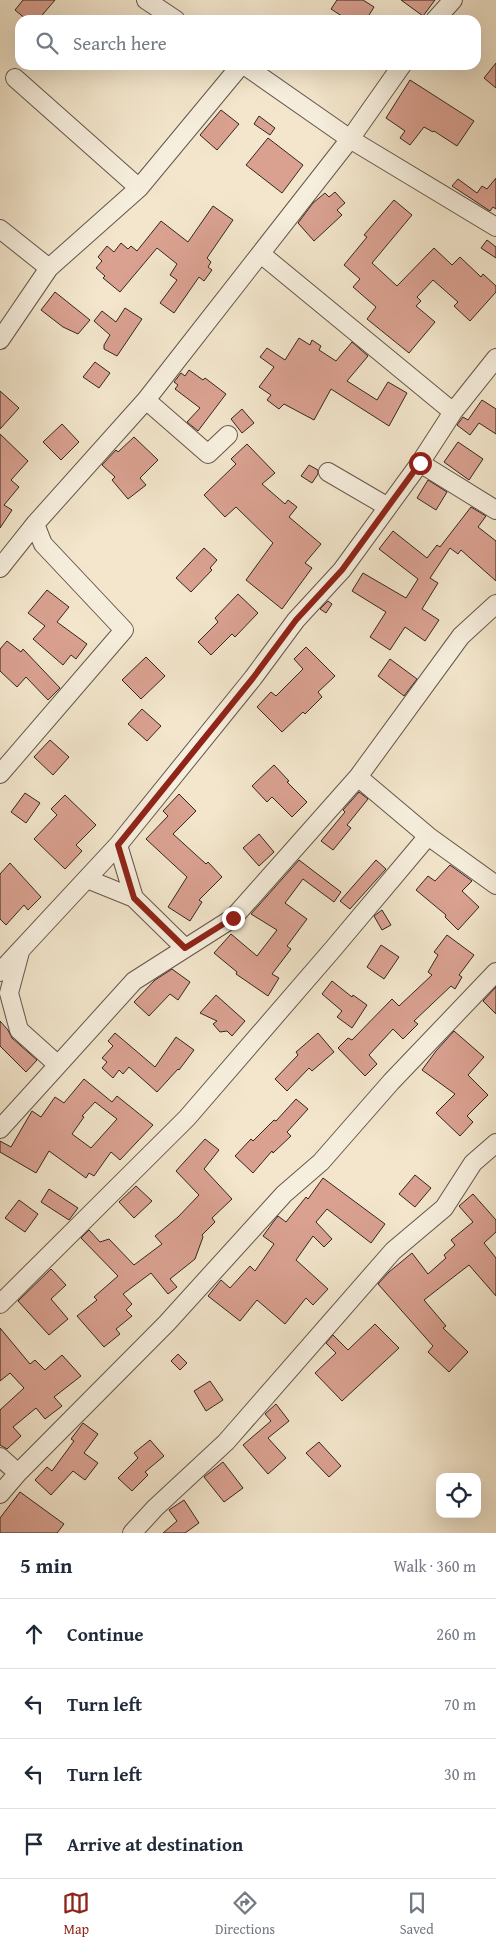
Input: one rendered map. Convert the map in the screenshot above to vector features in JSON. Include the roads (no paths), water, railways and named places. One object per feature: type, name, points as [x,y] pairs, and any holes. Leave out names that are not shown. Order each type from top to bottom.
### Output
[{"type":"street","points":[[146,0],[168,15]]},
{"type":"street","points":[[440,15],[453,0]]},
{"type":"street","points":[[0,340],[49,268],[139,188],[239,70]]},
{"type":"street","points":[[250,70],[350,139],[496,227]]},
{"type":"street","points":[[0,568],[35,524],[146,400],[350,139],[398,70]]},
{"type":"street","points":[[15,78],[139,188]]},
{"type":"street","points":[[0,229],[49,268]]},
{"type":"street","points":[[261,254],[453,412]]},
{"type":"street","points":[[0,972],[118,845],[253,678],[296,620],[342,570],[420,463],[453,412],[496,358]]},
{"type":"street","points":[[146,400],[208,454],[228,435]]},
{"type":"street","points":[[420,463],[496,510]]},
{"type":"street","points":[[328,472],[388,507]]},
{"type":"street","points":[[0,774],[124,630],[43,544],[35,524]]},
{"type":"street","points":[[0,1130],[134,981],[233,918],[358,777],[461,636],[496,604]]},
{"type":"street","points":[[358,777],[428,836],[496,885]]},
{"type":"street","points":[[0,1304],[187,1118],[428,836]]},
{"type":"street","points":[[118,845],[134,898]]},
{"type":"street","points":[[87,879],[134,898],[185,948]]},
{"type":"street","points":[[21,950],[9,993],[19,1030],[58,1065]]},
{"type":"street","points":[[0,1494],[18,1473],[167,1324],[284,1194],[321,1162],[391,1082],[496,972]]},
{"type":"street","points":[[132,1533],[155,1508],[226,1442],[393,1251],[444,1208],[473,1163],[496,1143]]},
{"type":"street","points":[[0,1457],[18,1473]]}]
